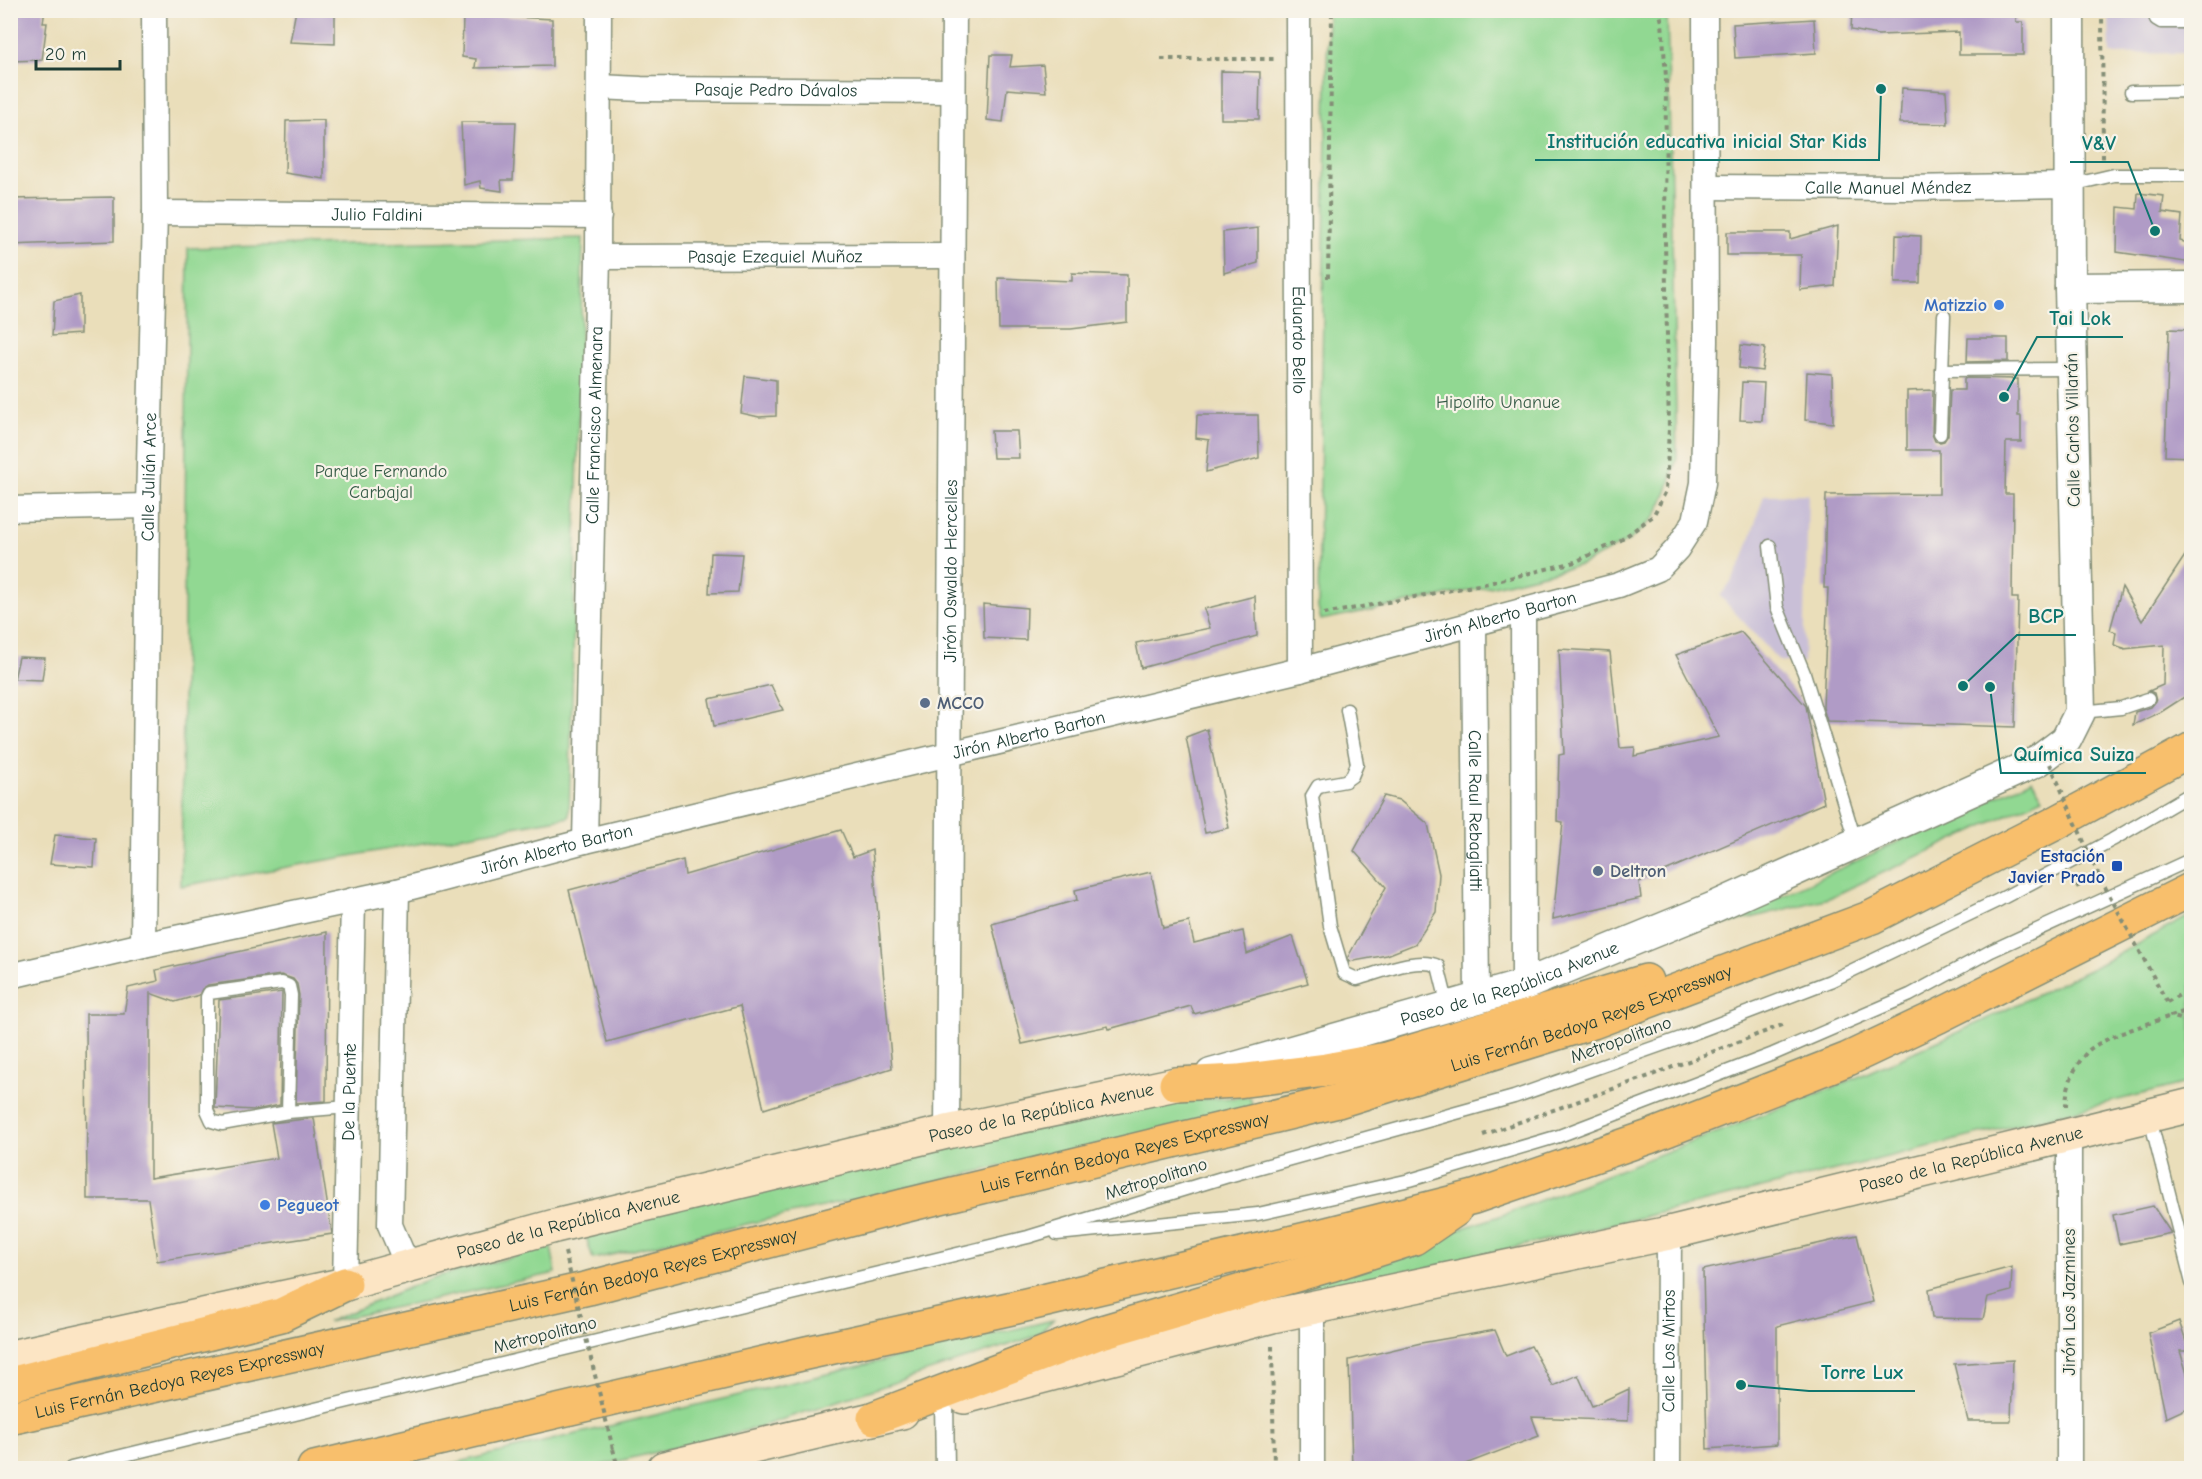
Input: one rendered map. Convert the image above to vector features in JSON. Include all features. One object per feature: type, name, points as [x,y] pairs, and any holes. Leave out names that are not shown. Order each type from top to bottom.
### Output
[{"type":"highway","name":"Luis Fernán Bedoya Reyes Expressway","points":[[10,1418],[589,1288],[903,1206],[1338,1101],[1593,1022],[1872,917],[2054,824],[2192,749]]},
{"type":"highway","points":[[314,1468],[806,1353],[1017,1307],[1474,1197],[1649,1137],[1848,1059],[1949,1011],[2192,888]]},
{"type":"highway","points":[[1176,1084],[1248,1080],[1326,1070],[1386,1059],[1683,969],[1806,926],[1872,917]]},
{"type":"highway","points":[[874,1418],[1095,1334],[1414,1238],[1474,1197]]},
{"type":"highway","points":[[10,1384],[281,1315],[345,1284]]},
{"type":"main road","name":"Paseo de la República Avenue","points":[[10,1357],[345,1284],[555,1226],[947,1132],[1176,1084]]},
{"type":"main road","name":"Paseo de la República Avenue","points":[[664,1468],[944,1402],[1272,1316],[1669,1233],[2192,1105]]},
{"type":"street","name":"Calle Julián Arce","points":[[143,945],[148,506],[155,213],[154,10]]},
{"type":"street","name":"Calle Francisco Almenara","points":[[585,841],[598,257],[599,10]]},
{"type":"street","name":"Jirón Oswaldo Hercelles","points":[[947,1132],[954,10]]},
{"type":"street","name":"Eduardo Bello","points":[[1298,10],[1300,670]]},
{"type":"street","name":"Jirón Alberto Barton","points":[[10,976],[143,945],[398,891],[585,841],[1300,670],[1619,585],[1658,569],[1677,549],[1695,521],[1703,483],[1706,428],[1705,10]]},
{"type":"street","name":"Calle Carlos Villarán","points":[[2044,762],[2066,741],[2080,712],[2070,288],[2069,10]]},
{"type":"street","name":"Pasaje Pedro Dávalos","points":[[598,87],[953,91]]},
{"type":"street","name":"Calle Manuel Méndez","points":[[1706,187],[1909,188],[2069,185]]},
{"type":"street","name":"Julio Faldini","points":[[155,213],[598,216]]},
{"type":"street","name":"Pasaje Ezequiel Muñoz","points":[[598,257],[952,256]]},
{"type":"street","points":[[2070,288],[2185,291]]},
{"type":"street","points":[[10,508],[148,506]]},
{"type":"street","points":[[1523,610],[1524,985]]},
{"type":"street","name":"Calle Raul Rebagliatti","points":[[1474,622],[1477,999]]},
{"type":"street","name":"Paseo de la República Avenue","points":[[1176,1084],[1524,985],[1712,908],[2044,762]]},
{"type":"street","points":[[398,891],[390,1225],[402,1253],[415,1265]]},
{"type":"street","name":"De la Puente","points":[[345,1284],[353,900]]},
{"type":"street","name":"Jirón Los Jazmines","points":[[2069,1468],[2071,1134]]},
{"type":"street","name":"Calle Los Mirtos","points":[[1668,1468],[1669,1233]]},
{"type":"street","points":[[1312,1308],[1312,1468]]},
{"type":"street","points":[[944,1402],[945,1468]]},
{"type":"lane","points":[[2153,10],[2156,19],[2161,22],[2192,22]]},
{"type":"lane","points":[[2131,92],[2192,91]]},
{"type":"lane","points":[[2069,185],[2114,175],[2192,175]]},
{"type":"lane","points":[[1940,434],[1944,315]]},
{"type":"lane","points":[[1942,370],[2072,369]]},
{"type":"lane","points":[[1770,546],[1777,607],[1803,673],[1856,843]]},
{"type":"lane","points":[[2080,712],[2121,708],[2148,699]]},
{"type":"lane","points":[[1347,710],[1357,764],[1352,776],[1345,781],[1318,786],[1312,796],[1330,926],[1339,960],[1344,973],[1357,979],[1408,964],[1431,963],[1438,966],[1449,1006]]},
{"type":"lane","name":"Metropolitano","points":[[71,1468],[1028,1237],[1226,1177],[1514,1097],[1830,981],[1999,900],[2112,840],[2192,792]]},
{"type":"lane","name":"Metropolitano","points":[[1028,1237],[1258,1214],[1410,1180],[1559,1136],[1773,1054],[1910,995],[1991,951],[2192,859]]},
{"type":"lane","points":[[288,1112],[291,995],[289,986],[282,984],[209,993],[207,997],[207,1110],[212,1121],[222,1124],[288,1112],[348,1107]]},
{"type":"lane","points":[[2149,1115],[2192,1283]]},
{"type":"path","points":[[1323,614],[1489,582],[1575,562],[1621,540],[1653,516],[1666,491],[1670,428],[1665,242],[1666,77],[1659,10]]},
{"type":"path","points":[[2102,10],[2103,177]]},
{"type":"path","points":[[1161,59],[1298,59]]},
{"type":"path","points":[[2044,762],[2098,874],[2167,1002],[2192,988]]},
{"type":"path","points":[[2085,882],[2098,874]]},
{"type":"path","points":[[2071,1134],[2065,1105],[2070,1077],[2090,1050],[2141,1026],[2192,1008]]},
{"type":"path","points":[[2171,1016],[2192,1023]]},
{"type":"path","points":[[565,1252],[618,1468]]},
{"type":"path","points":[[1272,1316],[1274,1468]]},
{"type":"shaded area","points":[[2109,11],[2191,11],[2191,53],[2110,54]]},
{"type":"shaded area","points":[[1808,494],[1804,663],[1779,661],[1720,596],[1733,579],[1745,555],[1764,495]]},
{"type":"green space","name":"Hipolito Unanue","points":[[1328,11],[1667,11],[1677,458],[1667,492],[1655,517],[1630,540],[1581,565],[1494,586],[1321,620],[1318,608]]},
{"type":"green space","name":"Parque Fernando Carbajal","points":[[583,238],[569,817],[181,886],[188,248]]},
{"type":"green space","points":[[2032,780],[2043,798],[1829,898],[1723,925],[1735,917]]},
{"type":"green space","points":[[2191,915],[2191,1082],[1701,1203],[1224,1317],[1341,1267],[1497,1217],[1840,1085],[2093,968]]},
{"type":"green space","points":[[1250,1097],[1253,1109],[593,1259],[584,1230],[1119,1103]]},
{"type":"green space","points":[[551,1247],[556,1273],[327,1322],[432,1278]]},
{"type":"green space","points":[[1053,1320],[1036,1336],[756,1428],[590,1468],[434,1468]]},
{"type":"building","points":[[10,10],[45,10],[43,23],[47,23],[42,60],[10,61]]},
{"type":"building","points":[[296,10],[335,10],[335,44],[290,42]]},
{"type":"building","points":[[1852,10],[2016,10],[2016,22],[2023,22],[2023,55],[1959,55],[1959,32],[1878,35],[1851,30]]},
{"type":"building","points":[[463,14],[552,19],[552,66],[475,68],[476,59],[462,57]]},
{"type":"building","points":[[1814,19],[1816,53],[1735,58],[1733,24]]},
{"type":"building","points":[[990,55],[1012,55],[1010,67],[1043,65],[1046,92],[1007,89],[1003,122],[987,120]]},
{"type":"building","points":[[1221,71],[1260,72],[1259,119],[1221,119]]},
{"type":"building","points":[[1902,88],[1946,91],[1948,124],[1900,123]]},
{"type":"building","points":[[324,120],[324,179],[285,173],[286,121]]},
{"type":"building","points":[[461,122],[516,122],[513,180],[501,180],[502,191],[481,188],[480,181],[464,185]]},
{"type":"building","points":[[2138,193],[2164,196],[2162,212],[2182,215],[2180,241],[2192,244],[2192,263],[2117,252],[2118,207],[2137,209]]},
{"type":"building","points":[[114,197],[114,241],[10,245],[10,199]]},
{"type":"building","points":[[1838,226],[1835,286],[1800,290],[1801,255],[1727,255],[1727,232],[1790,232],[1790,239]]},
{"type":"building","points":[[1258,228],[1258,263],[1224,273],[1223,232]]},
{"type":"building","points":[[1896,235],[1921,236],[1920,283],[1895,283]]},
{"type":"building","points":[[1072,273],[1127,275],[1127,322],[1071,329],[999,329],[998,278],[1072,281]]},
{"type":"building","points":[[80,295],[80,334],[52,336],[54,301]]},
{"type":"building","points":[[2169,329],[2192,330],[2192,457],[2165,456]]},
{"type":"building","points":[[1968,338],[2008,338],[2008,361],[1967,362]]},
{"type":"building","points":[[1741,345],[1765,348],[1762,371],[1739,368]]},
{"type":"building","points":[[1807,372],[1832,374],[1833,423],[1805,420]]},
{"type":"building","points":[[745,376],[776,380],[776,416],[759,417],[741,413]]},
{"type":"building","points":[[1964,379],[2018,379],[2021,442],[2006,442],[2005,494],[2013,494],[2012,598],[2018,598],[2015,727],[1827,721],[1823,708],[1828,588],[1824,588],[1826,495],[1939,494],[1939,450],[1907,450],[1907,391],[1933,390],[1932,434],[1935,441],[1940,442],[1944,441],[1948,435],[1950,390],[1964,390]]},
{"type":"building","points":[[1742,382],[1764,383],[1762,421],[1740,420]]},
{"type":"building","points":[[1197,415],[1258,415],[1259,458],[1206,472],[1209,440],[1196,438]]},
{"type":"building","points":[[991,431],[1017,431],[1019,458],[993,458]]},
{"type":"building","points":[[2192,545],[2192,692],[2161,712],[2133,725],[2135,712],[2151,707],[2156,701],[2154,693],[2149,691],[2163,685],[2164,645],[2123,649],[2114,645],[2116,632],[2110,630],[2122,587],[2142,621]]},
{"type":"building","points":[[711,553],[742,554],[738,592],[709,593]]},
{"type":"building","points":[[1255,596],[1257,636],[1141,668],[1136,643],[1210,628],[1204,609]]},
{"type":"building","points":[[983,604],[1027,608],[1026,640],[984,638]]},
{"type":"building","points":[[1741,632],[1806,706],[1824,803],[1639,882],[1641,898],[1553,919],[1563,822],[1557,821],[1559,755],[1564,754],[1559,649],[1610,652],[1620,748],[1635,747],[1634,756],[1719,737],[1676,655]]},
{"type":"building","points":[[19,657],[45,658],[42,680],[14,679]]},
{"type":"building","points":[[771,685],[783,710],[714,726],[709,699]]},
{"type":"building","points":[[1207,729],[1229,828],[1205,833],[1186,737]]},
{"type":"building","points":[[1384,796],[1399,800],[1428,824],[1439,874],[1436,912],[1415,944],[1387,955],[1349,962],[1348,957],[1386,887],[1354,851]]},
{"type":"building","points":[[841,830],[853,857],[872,850],[892,1068],[764,1109],[740,1006],[607,1042],[569,890],[683,860],[685,875]]},
{"type":"building","points":[[55,835],[96,838],[94,867],[50,864]]},
{"type":"building","points":[[1151,872],[1163,928],[1189,922],[1194,943],[1243,931],[1247,954],[1293,936],[1308,983],[1194,1014],[1191,1006],[1109,1029],[1108,1026],[1022,1044],[992,924],[1077,900],[1075,890]]},
{"type":"building","points":[[327,932],[326,1101],[296,1103],[299,995],[297,984],[293,979],[281,975],[208,985],[199,995],[175,1002],[150,993],[150,1178],[277,1158],[271,1123],[314,1118],[332,1234],[157,1261],[148,1199],[87,1199],[86,1014],[124,1014],[128,988],[158,981],[156,970]]},
{"type":"building","points":[[282,992],[280,1105],[255,1110],[215,1108],[219,1000]]},
{"type":"building","points":[[2153,1206],[2171,1233],[2119,1244],[2113,1215]]},
{"type":"building","points":[[1857,1235],[1873,1302],[1777,1326],[1777,1444],[1707,1449],[1703,1270]]},
{"type":"building","points":[[2012,1267],[2011,1291],[1988,1297],[1983,1319],[1932,1318],[1929,1289]]},
{"type":"building","points":[[2179,1321],[2189,1351],[2180,1351],[2192,1390],[2192,1406],[2166,1418],[2148,1333]]},
{"type":"building","points":[[1495,1330],[1506,1356],[1531,1346],[1553,1386],[1578,1375],[1592,1406],[1629,1389],[1628,1421],[1532,1417],[1539,1436],[1455,1468],[1352,1468],[1349,1360],[1421,1343]]},
{"type":"building","points":[[2013,1360],[2011,1421],[1968,1421],[1954,1364]]},
{"type":"place","name":"Institución educativa inicial Star Kids","points":[[1881,89]]},
{"type":"place","name":"V&V","points":[[2155,231]]},
{"type":"place","name":"Matizzio","points":[[1999,305]]},
{"type":"place","name":"Tai Lok","points":[[2004,397]]},
{"type":"place","name":"BCP","points":[[1963,686]]},
{"type":"place","name":"Química Suiza","points":[[1990,687]]},
{"type":"place","name":"MCCO","points":[[925,703]]},
{"type":"place","name":"Estación Javier Prado","points":[[2117,866]]},
{"type":"place","name":"Deltron","points":[[1598,871]]},
{"type":"place","name":"Pegueot","points":[[265,1205]]},
{"type":"place","name":"Torre Lux","points":[[1741,1385]]}]
